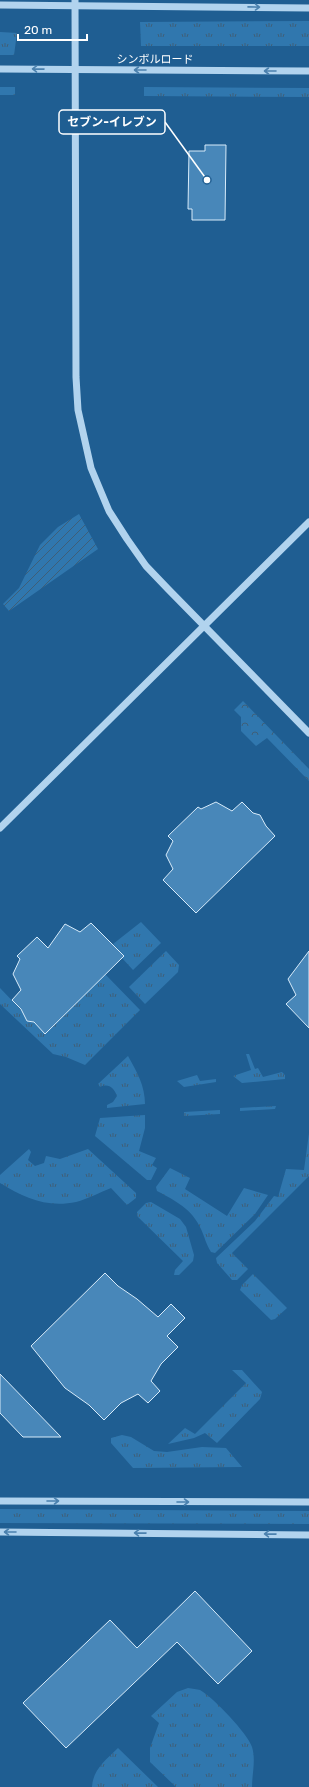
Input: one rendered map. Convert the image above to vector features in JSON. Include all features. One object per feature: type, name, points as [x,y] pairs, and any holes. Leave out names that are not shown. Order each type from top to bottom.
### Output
[{"type":"street","points":[[0,5],[75,3],[309,8]]},
{"type":"street","points":[[75,3],[76,377],[78,410],[91,468],[109,511],[146,566],[309,733]]},
{"type":"street","name":"シンボルロード","points":[[0,69],[309,71]]},
{"type":"street","points":[[0,828],[309,522]]},
{"type":"street","points":[[0,1501],[309,1502]]},
{"type":"street","points":[[0,1532],[309,1535]]},
{"type":"green space","points":[[309,21],[309,46],[141,46],[140,22]]},
{"type":"green space","points":[[0,32],[17,33],[14,55],[0,55]]},
{"type":"green space","points":[[0,87],[15,87],[15,95],[0,95]]},
{"type":"green space","points":[[144,87],[309,88],[309,97],[144,96]]},
{"type":"green space","points":[[79,514],[98,549],[9,611],[3,604],[19,588],[40,545],[58,527]]},
{"type":"green space","points":[[243,701],[309,769],[309,781],[267,738],[256,746],[241,731],[241,717],[234,710]]},
{"type":"green space","points":[[141,922],[161,943],[133,970],[122,958],[124,956],[113,944]]},
{"type":"green space","points":[[166,951],[179,965],[178,972],[145,1004],[129,987]]},
{"type":"green space","points":[[105,974],[140,1010],[85,1065],[66,1057],[53,1054],[0,1004],[0,988],[23,1012],[27,1021],[34,1022],[45,1034]]},
{"type":"green space","points":[[246,1054],[249,1054],[255,1069],[258,1068],[263,1077],[282,1072],[285,1075],[285,1079],[242,1083],[233,1076],[251,1070]]},
{"type":"green space","points":[[128,1056],[142,1085],[145,1104],[107,1108],[107,1105],[113,1102],[117,1096],[111,1087],[100,1087],[98,1084]]},
{"type":"green space","points":[[197,1075],[200,1081],[216,1079],[216,1082],[184,1087],[177,1081]]},
{"type":"green space","points":[[276,1106],[275,1109],[240,1111],[240,1108]]},
{"type":"green space","points":[[220,1110],[220,1114],[184,1116],[184,1112]]},
{"type":"green space","points":[[145,1115],[145,1128],[139,1151],[156,1158],[152,1165],[157,1168],[151,1180],[147,1180],[95,1136],[100,1118]]},
{"type":"green space","points":[[309,1133],[309,1176],[232,1253],[248,1269],[237,1280],[232,1280],[217,1263],[216,1258],[255,1221],[274,1196],[278,1197],[286,1169],[304,1170]]},
{"type":"green space","points":[[29,1149],[31,1152],[28,1160],[35,1166],[44,1163],[46,1156],[60,1159],[88,1149],[136,1193],[136,1198],[127,1205],[111,1188],[76,1202],[55,1204],[46,1203],[27,1197],[0,1183],[0,1175]]},
{"type":"green space","points":[[170,1168],[190,1178],[185,1189],[227,1216],[244,1188],[268,1195],[255,1214],[215,1253],[211,1252],[201,1229],[193,1216],[183,1206],[157,1191],[156,1187]]},
{"type":"green space","points":[[151,1202],[180,1219],[186,1227],[194,1255],[193,1261],[179,1275],[174,1275],[175,1270],[183,1261],[137,1216],[137,1212],[146,1203]]},
{"type":"green space","points":[[253,1274],[287,1308],[275,1319],[271,1320],[240,1290],[242,1285]]},
{"type":"green space","points":[[232,1370],[242,1370],[262,1392],[260,1399],[217,1443],[205,1433],[194,1438],[168,1444],[185,1428],[195,1434],[246,1383]]},
{"type":"green space","points":[[122,1435],[131,1437],[154,1451],[167,1452],[202,1447],[226,1448],[242,1467],[133,1468],[111,1443],[111,1438]]},
{"type":"green space","points":[[0,1509],[309,1511],[309,1524],[0,1523]]},
{"type":"green space","points":[[188,1688],[200,1690],[213,1700],[237,1725],[249,1741],[254,1757],[252,1787],[176,1787],[150,1762],[150,1748],[159,1723],[151,1716],[177,1692]]},
{"type":"green space","points":[[118,1748],[158,1787],[92,1787],[98,1770]]},
{"type":"building","points":[[205,145],[226,145],[225,220],[192,220],[192,209],[188,209],[189,151],[205,151]]},
{"type":"building","points":[[216,802],[232,811],[242,802],[253,813],[260,815],[266,826],[275,836],[196,913],[163,880],[173,869],[166,855],[173,841],[168,836],[198,807],[201,809]]},
{"type":"building","points":[[91,923],[124,956],[45,1034],[34,1022],[27,1021],[21,1009],[12,1000],[21,990],[13,974],[20,959],[17,956],[37,937],[48,948],[65,924],[80,932]]},
{"type":"building","points":[[309,951],[309,1028],[286,1004],[296,995],[288,979]]},
{"type":"building","points":[[105,1273],[118,1286],[137,1299],[158,1317],[171,1304],[185,1318],[167,1336],[178,1347],[161,1364],[151,1381],[160,1391],[148,1403],[138,1394],[121,1403],[104,1420],[89,1405],[65,1388],[31,1346]]},
{"type":"building","points":[[0,1374],[61,1437],[23,1437],[0,1413]]},
{"type":"building","points":[[195,1591],[252,1651],[218,1684],[177,1642],[66,1748],[23,1703],[110,1620],[137,1648]]},
{"type":"place","name":"セブン-イレブン","points":[[207,180]]}]
